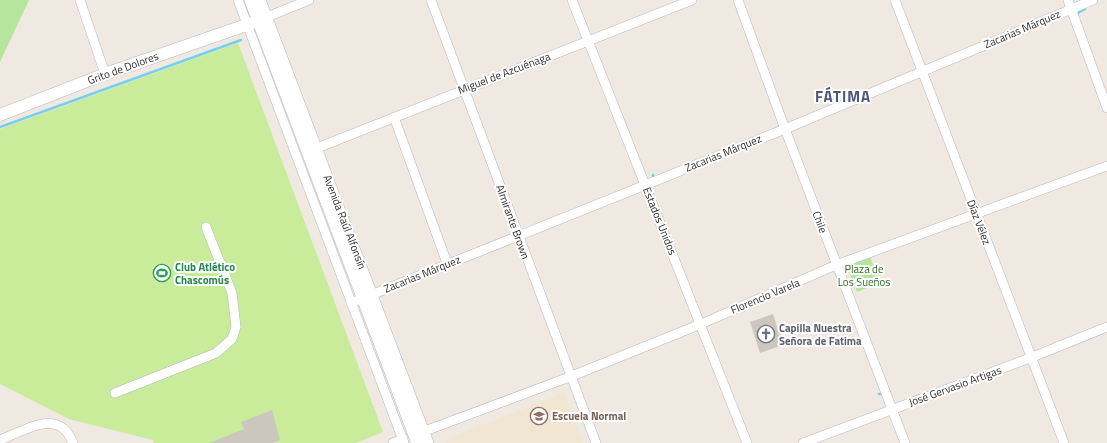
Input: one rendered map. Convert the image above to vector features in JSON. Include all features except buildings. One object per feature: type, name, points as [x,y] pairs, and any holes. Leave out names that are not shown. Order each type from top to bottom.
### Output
[{"type":"main road","name":"Avenida Raúl Alfonsín","points":[[251,0],[362,298],[418,443]]},
{"type":"street","points":[[80,0],[104,74]]},
{"type":"street","name":"Avenida Raúl Alfonsín","points":[[238,0],[258,21],[317,148],[404,441]]},
{"type":"street","name":"Avenida Raúl Alfonsín","points":[[258,21],[261,0]]},
{"type":"street","points":[[258,21],[309,0]]},
{"type":"street","name":"Almirante Brown","points":[[431,0],[596,443]]},
{"type":"street","name":"Estados Unidos","points":[[572,0],[747,443]]},
{"type":"street","name":"Miguel de Azcuénaga","points":[[317,148],[692,0]]},
{"type":"street","name":"Chile","points":[[738,0],[836,265],[905,443]]},
{"type":"street","name":"Díaz Vélez","points":[[895,0],[1030,358],[1064,443]]},
{"type":"street","name":"Zacarias Márquez","points":[[362,298],[785,129],[921,72],[1070,4],[1093,0]]},
{"type":"street","points":[[1070,4],[1107,108]]},
{"type":"street","name":"Grito de Dolores","points":[[0,114],[104,74],[258,21]]},
{"type":"street","points":[[394,117],[447,263]]},
{"type":"street","name":"Florencio Varela","points":[[425,431],[572,376],[701,324],[836,265],[1107,166]]},
{"type":"street","points":[[115,393],[216,353],[232,339],[236,327],[232,293],[206,227]]},
{"type":"street","name":"Avenida Raúl Alfonsín","points":[[362,298],[425,431],[429,443]]},
{"type":"street","name":"José Gervasio Artigas","points":[[803,443],[1030,358],[1107,327]]},
{"type":"street","points":[[0,440],[40,424],[54,423],[62,426],[69,432],[73,443]]},
{"type":"street","points":[[393,443],[404,441]]},
{"type":"shaded area","name":"Escuela Normal","points":[[564,393],[583,443],[445,443],[444,440]]},
{"type":"green space","points":[[0,0],[29,0],[0,62]]},
{"type":"green space","name":"Club Atlético Chascomús","points":[[238,43],[383,432],[356,443],[154,443],[153,440],[69,419],[0,384],[0,129]]},
{"type":"green space","name":"Plaza de Los Sueños","points":[[869,254],[880,283],[857,292],[847,267],[851,261]]},
{"type":"waterway","points":[[1078,13],[1085,9]]},
{"type":"waterway","points":[[0,127],[241,40]]},
{"type":"place","name":"Club Atlético Chascomús","points":[[162,273]]},
{"type":"place","name":"Capilla Nuestra Señora de Fatima","points":[[766,334]]},
{"type":"place","name":"Escuela Normal","points":[[539,416]]},
{"type":"district","name":"FÁTIMA","points":[[843,97]]}]
